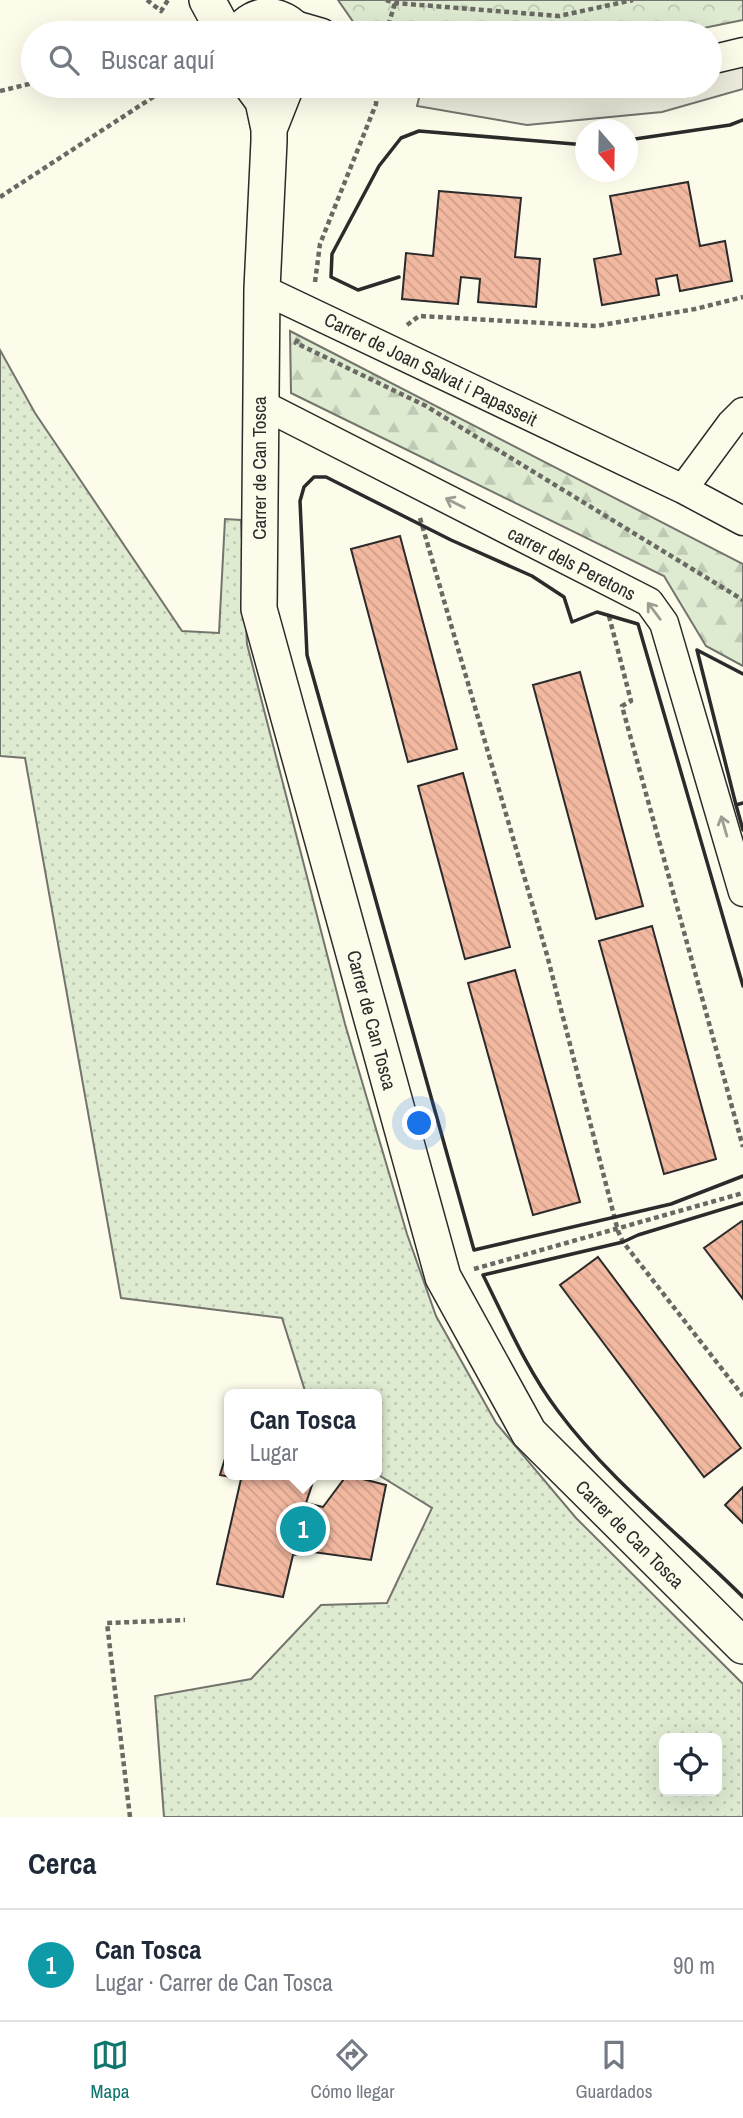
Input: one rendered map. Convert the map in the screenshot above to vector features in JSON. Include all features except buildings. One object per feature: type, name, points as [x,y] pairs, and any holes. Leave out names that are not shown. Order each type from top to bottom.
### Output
[{"type":"street","points":[[207,0],[218,21]]},
{"type":"street","points":[[235,0],[284,21]]},
{"type":"street","points":[[253,21],[264,16],[279,21]]},
{"type":"street","points":[[722,57],[743,52]]},
{"type":"street","points":[[261,98],[269,129],[262,289]]},
{"type":"street","points":[[269,129],[281,98]]},
{"type":"street","name":"Carrer de Joan Salvat i Papasseit","points":[[262,289],[683,489],[743,522]]},
{"type":"street","name":"Carrer de Can Tosca","points":[[262,289],[259,609],[443,1278],[529,1433],[743,1646]]},
{"type":"street","name":"carrer dels Peretons","points":[[260,403],[649,602],[664,623],[743,892]]},
{"type":"street","points":[[683,489],[743,412]]},
{"type":"path","points":[[147,0],[161,11],[168,0]]},
{"type":"path","points":[[386,0],[395,3],[559,16],[633,0]]},
{"type":"path","points":[[390,21],[395,3]]},
{"type":"path","points":[[0,91],[21,86]]},
{"type":"path","points":[[0,197],[152,98]]},
{"type":"path","points":[[376,98],[320,244],[314,285],[320,293],[309,310],[296,342],[426,407],[743,600]]},
{"type":"path","points":[[402,329],[419,316],[596,326],[695,309],[743,297]]},
{"type":"path","points":[[422,525],[547,955],[618,1231],[623,1242],[743,1396]]},
{"type":"path","points":[[609,616],[631,701],[622,706],[743,1147]]},
{"type":"path","points":[[501,1262],[618,1231],[743,1193]]},
{"type":"path","points":[[130,1817],[107,1623],[185,1620]]},
{"type":"green space","points":[[338,0],[743,0],[743,20],[722,24],[722,21],[353,21]]},
{"type":"green space","points":[[290,331],[743,564],[743,666],[706,646],[664,576],[291,393]]},
{"type":"green space","points":[[0,350],[35,413],[182,631],[219,633],[225,519],[241,520],[247,644],[345,1024],[407,1234],[436,1316],[496,1423],[576,1518],[743,1684],[743,1817],[164,1817],[155,1696],[251,1679],[321,1605],[387,1603],[432,1508],[382,1477],[382,1389],[304,1389],[282,1318],[121,1298],[25,758],[0,756]]},
{"type":"shaded area","points":[[743,52],[743,89],[722,95],[722,57]]},
{"type":"shaded area","points":[[419,98],[711,98],[662,112],[527,125],[417,106]]},
{"type":"wall","points":[[638,139],[730,125],[743,120]]},
{"type":"wall","points":[[399,277],[358,290],[331,277],[332,254],[379,166],[401,138],[419,131],[575,144]]},
{"type":"wall","points":[[743,986],[638,624],[597,612],[572,622],[564,597],[532,576],[451,540],[326,477],[314,477],[304,487],[300,501],[307,655],[474,1250],[671,1204],[743,1176]]},
{"type":"wall","points":[[697,650],[736,805],[743,803]]},
{"type":"wall","points":[[697,650],[743,674]]},
{"type":"wall","points":[[736,805],[743,830]]},
{"type":"wall","points":[[743,1203],[623,1242],[483,1275],[536,1379],[578,1437],[623,1485],[743,1597]]},
{"type":"place","name":"Can Tosca","points":[[303,1529]]}]
